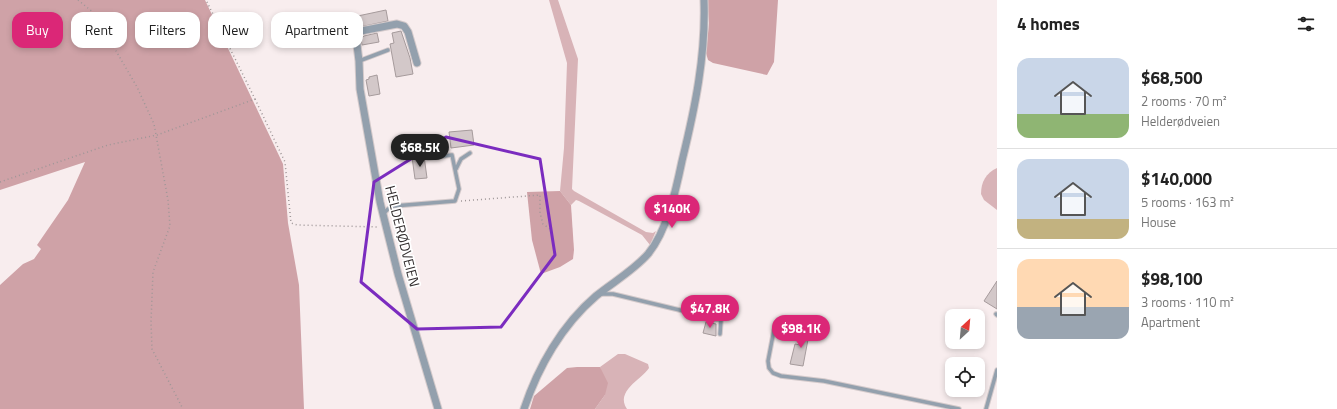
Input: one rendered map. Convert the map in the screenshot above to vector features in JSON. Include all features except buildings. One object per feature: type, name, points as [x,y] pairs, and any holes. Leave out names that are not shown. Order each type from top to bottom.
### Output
[{"type":"street","points":[[524,409],[534,382],[558,339],[579,313],[598,294],[630,271],[647,254],[658,237],[674,195],[690,130],[702,69],[704,0]]},
{"type":"street","name":"HELDERØDVEIEN","points":[[417,63],[408,32],[404,26],[397,24],[359,32],[355,40],[359,61],[360,89],[386,228],[438,409]]},
{"type":"lane","points":[[359,61],[388,50]]},
{"type":"lane","points":[[456,169],[461,159],[470,153]]},
{"type":"lane","points":[[383,214],[394,206],[455,201],[459,195],[459,189],[452,155],[428,158]]},
{"type":"lane","points":[[598,294],[613,294],[721,320],[720,334]]},
{"type":"lane","points":[[798,326],[784,322],[778,323],[774,330],[768,361],[769,368],[773,373],[781,376],[824,381],[959,409]]},
{"type":"lane","points":[[986,409],[997,370]]},
{"type":"path","points":[[78,0],[94,14],[137,87],[154,124],[157,135],[168,200],[170,226],[153,272],[151,322],[152,349],[183,409]]},
{"type":"path","points":[[206,0],[285,162],[291,223],[297,226],[386,228]]},
{"type":"path","points":[[0,182],[108,145],[157,135],[255,99]]},
{"type":"path","points":[[455,201],[540,195],[540,213],[543,224],[550,229]]},
{"type":"highlighted area","points":[[446,137],[540,159],[555,255],[501,327],[417,329],[361,282],[374,182]]},
{"type":"shaded area","points":[[0,0],[205,0],[211,12],[208,12],[208,48],[228,48],[283,164],[288,223],[299,285],[304,409],[0,409],[0,285],[23,264],[34,259],[41,249],[37,245],[68,200],[85,162],[0,190]]},
{"type":"shaded area","points":[[549,0],[558,0],[578,59],[572,189],[646,232],[653,233],[656,231],[650,245],[642,235],[579,201],[576,200],[571,205],[560,191],[564,148],[567,63]]},
{"type":"shaded area","points":[[707,0],[778,0],[774,62],[767,75],[713,63],[708,60],[706,53],[709,23]]},
{"type":"shaded area","points":[[997,168],[997,210],[984,200],[981,194],[985,178],[990,172]]},
{"type":"shaded area","points":[[560,191],[571,205],[574,250],[573,259],[560,267],[541,274],[532,240],[527,192]]},
{"type":"shaded area","points":[[618,354],[625,354],[648,364],[649,368],[630,386],[627,391],[624,397],[624,403],[627,409],[595,409],[605,395],[600,367]]},
{"type":"shaded area","points":[[600,367],[608,383],[605,395],[595,409],[530,409],[534,396],[567,368]]}]
